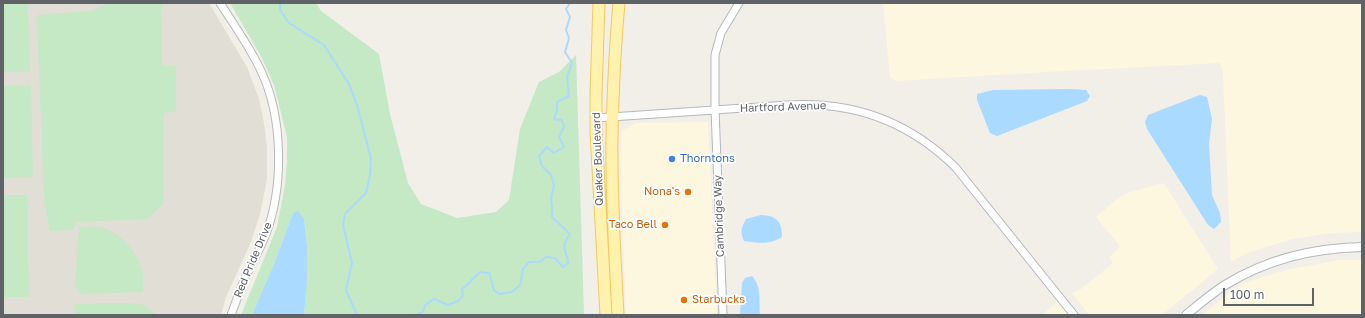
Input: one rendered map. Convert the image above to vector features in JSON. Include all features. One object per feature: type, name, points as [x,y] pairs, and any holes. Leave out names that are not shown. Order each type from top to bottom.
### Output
[{"type":"main road","name":"Quaker Boulevard","points":[[599,3],[596,118],[606,315]]},
{"type":"main road","name":"Quaker Boulevard","points":[[618,315],[612,172],[614,72],[619,3]]},
{"type":"street","name":"Red Pride Drive","points":[[220,3],[250,50],[269,90],[277,131],[279,160],[273,206],[266,233],[242,286],[231,315]]},
{"type":"street","name":"Cambridge Way","points":[[723,315],[715,109],[715,63],[716,47],[724,26],[739,3]]},
{"type":"street","name":"Hartford Avenue","points":[[596,118],[791,104],[827,105],[854,109],[876,116],[909,131],[939,152],[956,168],[1074,315]]},
{"type":"street","points":[[1186,315],[1224,285],[1257,268],[1305,253],[1330,248],[1362,247]]},
{"type":"shaded area","points":[[3,3],[209,3],[247,67],[259,99],[267,147],[267,179],[260,214],[251,242],[226,297],[221,315],[3,315]]},
{"type":"shaded area","points":[[883,3],[1362,3],[1362,232],[1332,233],[1292,239],[1247,253],[1231,262],[1223,74],[1220,63],[896,81],[890,77]]},
{"type":"shaded area","points":[[708,122],[717,315],[626,315],[620,158],[622,131],[636,123]]},
{"type":"shaded area","points":[[1164,183],[1218,269],[1162,315],[1089,315],[1072,293],[1081,289],[1112,264],[1112,261],[1109,258],[1120,246],[1096,217],[1117,199],[1130,192]]},
{"type":"shaded area","points":[[1339,260],[1362,260],[1362,315],[1202,315],[1241,284],[1286,270]]},
{"type":"shaded area","points":[[1058,301],[1069,315],[1042,315]]},
{"type":"green space","points":[[3,3],[28,3],[30,72],[3,72]]},
{"type":"green space","points":[[110,3],[161,3],[162,66],[176,66],[176,112],[164,113],[164,203],[147,219],[77,222],[73,230],[50,231],[44,199],[37,15],[91,11]]},
{"type":"green space","points":[[230,3],[316,3],[321,11],[379,54],[390,114],[408,183],[421,204],[457,218],[496,212],[509,200],[520,129],[539,82],[559,72],[576,55],[584,315],[304,315],[307,267],[306,231],[304,219],[293,213],[274,264],[252,315],[241,315],[277,227],[285,185],[287,137],[274,85],[262,58]]},
{"type":"green space","points":[[31,85],[33,178],[3,178],[3,86]]},
{"type":"green space","points":[[3,195],[27,195],[29,297],[3,297]]},
{"type":"green space","points":[[79,227],[101,227],[115,234],[128,245],[138,258],[141,266],[143,275],[143,292],[81,294],[75,286]]},
{"type":"green space","points":[[76,304],[137,304],[147,307],[155,315],[74,315]]},
{"type":"water","points":[[993,90],[1086,90],[1090,96],[1087,101],[997,136],[990,133],[977,100],[977,94]]},
{"type":"water","points":[[1200,95],[1207,97],[1212,119],[1209,144],[1212,195],[1220,213],[1221,222],[1214,229],[1208,225],[1147,129],[1145,122],[1148,115]]},
{"type":"water","points":[[298,211],[304,219],[307,246],[307,281],[304,315],[252,315],[274,264],[293,213]]},
{"type":"water","points":[[761,215],[778,220],[781,227],[782,237],[777,240],[759,243],[744,241],[742,230],[746,219]]},
{"type":"water","points":[[752,276],[759,289],[760,315],[740,315],[742,283],[745,278]]},
{"type":"waterway","points":[[280,3],[280,10],[289,23],[324,45],[349,84],[357,105],[371,159],[370,175],[366,193],[345,214],[343,225],[352,263],[346,290],[357,315]]},
{"type":"waterway","points":[[414,315],[423,312],[425,305],[434,299],[448,305],[458,301],[463,296],[462,289],[480,272],[489,273],[494,290],[499,294],[512,292],[520,285],[523,269],[529,262],[539,262],[546,257],[555,258],[563,267],[568,263],[564,246],[570,234],[552,217],[551,198],[554,186],[551,175],[542,166],[539,156],[547,147],[554,153],[564,147],[559,137],[564,127],[562,120],[554,119],[557,110],[557,102],[569,96],[567,77],[572,63],[565,52],[569,38],[566,30],[570,17],[566,9],[570,3]]},
{"type":"place","name":"Thorntons","points":[[672,159]]},
{"type":"place","name":"Nona's","points":[[688,192]]},
{"type":"place","name":"Taco Bell","points":[[665,225]]},
{"type":"place","name":"Starbucks","points":[[684,300]]}]
